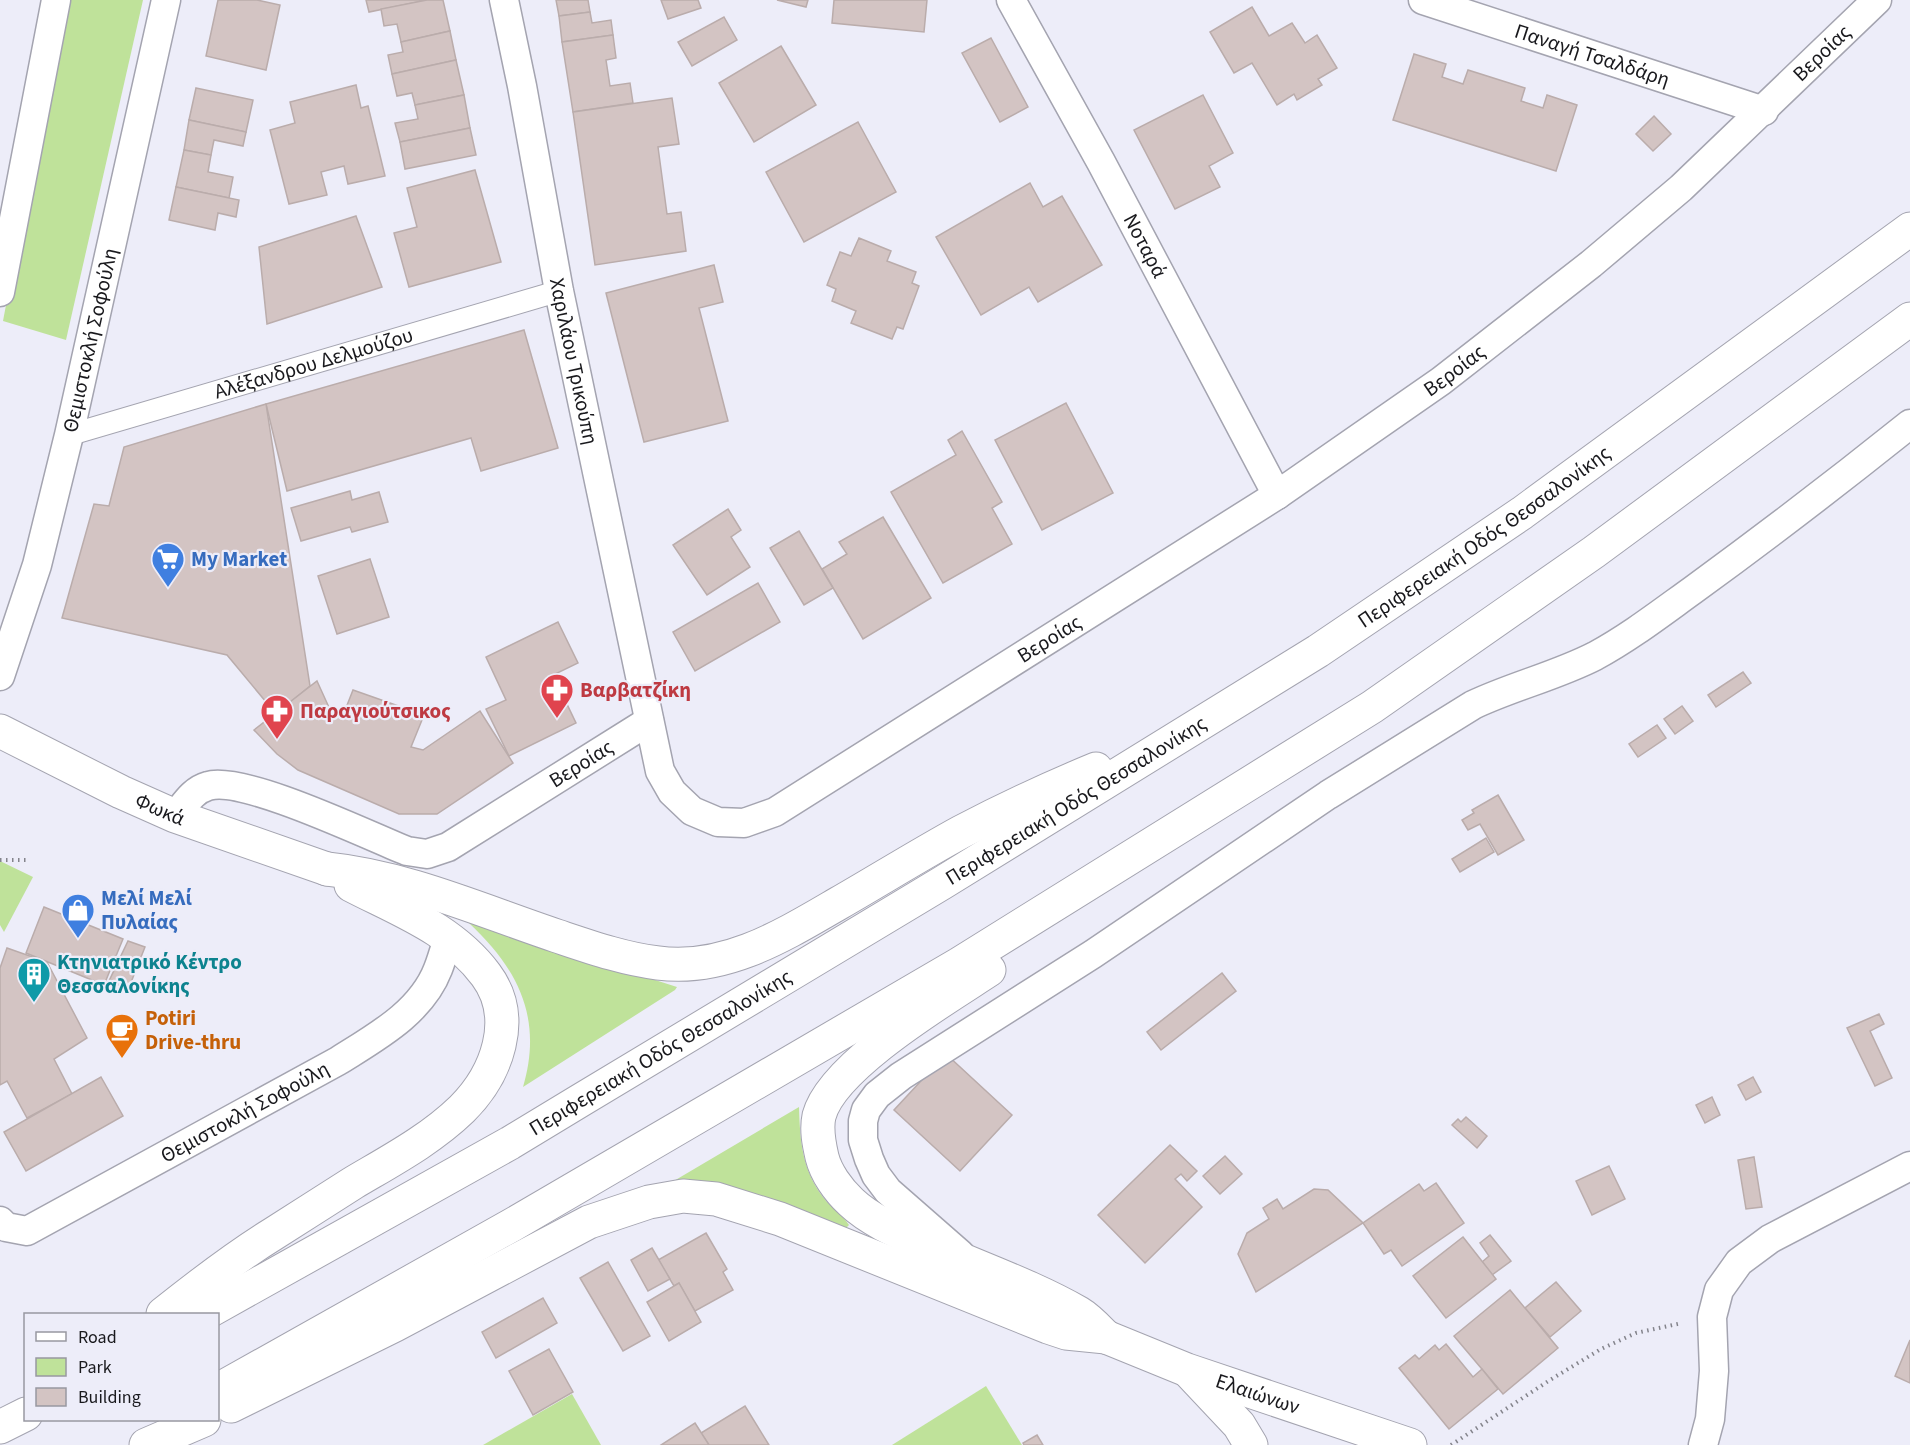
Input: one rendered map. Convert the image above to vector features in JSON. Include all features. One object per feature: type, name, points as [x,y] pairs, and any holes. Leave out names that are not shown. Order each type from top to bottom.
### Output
[{"type":"main road","name":"Περιφερειακή Οδός Θεσσαλονίκης","points":[[206,1313],[510,1143],[942,883],[1318,651],[1522,513],[1910,229]]},
{"type":"main road","points":[[219,1389],[512,1225],[959,964],[1287,761],[1372,707],[1556,579],[1910,319]]},
{"type":"main road","points":[[327,869],[360,872],[410,886],[580,944],[634,959],[660,964],[705,962],[744,952],[783,936],[960,833],[1026,799],[1197,725]]},
{"type":"main road","name":"Φωκά","points":[[0,731],[121,792],[175,816],[327,869]]},
{"type":"main road","points":[[1106,1337],[1082,1315],[1067,1306],[871,1218],[850,1202],[836,1185],[824,1164],[818,1140],[819,1118],[832,1090],[852,1068],[908,1024],[1188,841],[1251,795],[1287,761]]},
{"type":"main road","points":[[164,1313],[244,1253],[422,1141],[448,1121],[469,1101],[486,1076],[499,1050],[503,1031],[495,991],[485,973],[470,956],[424,921],[352,886],[327,869]]},
{"type":"main road","points":[[219,1413],[395,1325],[589,1222],[649,1202],[683,1196],[716,1199],[741,1206],[844,1243],[1066,1333],[1106,1337]]},
{"type":"main road","name":"Ελαιώνων","points":[[1106,1337],[1187,1370],[1410,1445]]},
{"type":"main road","points":[[1187,1370],[1239,1425],[1251,1445]]},
{"type":"main road","points":[[0,1428],[24,1415]]},
{"type":"main road","points":[[122,1445],[164,1421]]},
{"type":"main road","points":[[146,1445],[200,1421]]},
{"type":"street","points":[[0,292],[56,0]]},
{"type":"street","name":"Θεμιστοκλή Σοφούλη","points":[[0,676],[37,565],[69,435],[166,0]]},
{"type":"street","name":"Χαριλάου Τρικούπη","points":[[504,0],[559,291],[649,721]]},
{"type":"street","name":"Νοταρά","points":[[1011,0],[1101,162],[1277,495]]},
{"type":"street","name":"Παναγή Τσαλδάρη","points":[[1423,0],[1764,111]]},
{"type":"street","name":"Βεροίας","points":[[175,816],[193,794],[201,789],[211,785],[229,785],[267,794],[407,851],[428,854],[448,847],[649,721],[660,771],[672,792],[692,811],[718,822],[744,823],[775,812],[1277,495],[1441,381],[1520,321],[1681,188],[1764,111],[1877,0]]},
{"type":"street","name":"Αλέξανδρου Δελμούζου","points":[[69,435],[559,291]]},
{"type":"street","points":[[972,1264],[888,1191],[876,1175],[863,1140],[862,1121],[866,1110],[877,1095],[901,1076],[1093,954],[1328,795],[1473,705],[1497,693],[1595,656],[1641,628],[1756,545],[1910,424]]},
{"type":"street","name":"Θεμιστοκλή Σοφούλη","points":[[0,1221],[6,1227],[27,1232],[338,1061],[400,1020],[428,989],[438,970],[448,938]]},
{"type":"street","points":[[1703,1445],[1710,1419],[1714,1371],[1712,1317],[1719,1290],[1739,1262],[1770,1239],[1910,1166]]},
{"type":"path","points":[[0,860],[27,860]]},
{"type":"path","points":[[1451,1445],[1601,1349],[1636,1333],[1712,1317]]},
{"type":"green space","points":[[64,0],[143,0],[66,340],[3,321]]},
{"type":"green space","points":[[0,861],[33,877],[4,932],[0,925]]},
{"type":"green space","points":[[470,921],[677,987],[523,1087],[530,1039],[528,1018],[522,997],[501,959],[469,923]]},
{"type":"green space","points":[[799,1107],[801,1143],[806,1165],[823,1197],[849,1225],[844,1229],[667,1185]]},
{"type":"green space","points":[[986,1386],[1022,1445],[892,1445]]},
{"type":"green space","points":[[572,1394],[601,1445],[483,1445]]},
{"type":"building","points":[[218,0],[257,0],[280,5],[266,70],[206,56]]},
{"type":"building","points":[[366,0],[427,0],[369,12]]},
{"type":"building","points":[[427,0],[443,0],[450,31],[401,42],[397,24],[384,26],[381,9]]},
{"type":"building","points":[[556,0],[588,0],[590,12],[559,16]]},
{"type":"building","points":[[661,0],[698,0],[701,8],[668,19]]},
{"type":"building","points":[[777,0],[808,0],[806,7]]},
{"type":"building","points":[[834,0],[927,0],[924,32],[832,23]]},
{"type":"building","points":[[1252,7],[1269,36],[1292,23],[1305,43],[1317,35],[1337,68],[1318,79],[1322,85],[1297,100],[1294,94],[1277,105],[1252,63],[1234,73],[1210,32]]},
{"type":"building","points":[[590,12],[592,23],[611,20],[613,35],[562,42],[559,16]]},
{"type":"building","points":[[724,17],[737,40],[692,66],[678,42]]},
{"type":"building","points":[[450,31],[456,60],[392,74],[388,55],[403,52],[401,42]]},
{"type":"building","points":[[613,35],[616,58],[606,60],[610,86],[630,83],[633,103],[573,112],[562,42]]},
{"type":"building","points":[[991,38],[1028,107],[1000,122],[962,53]]},
{"type":"building","points":[[781,46],[816,105],[754,142],[719,83]]},
{"type":"building","points":[[1414,54],[1446,64],[1442,77],[1463,84],[1468,70],[1525,88],[1521,101],[1543,108],[1547,95],[1577,105],[1556,171],[1393,120]]},
{"type":"building","points":[[456,60],[464,95],[415,105],[412,93],[397,96],[392,74]]},
{"type":"building","points":[[356,85],[361,108],[368,106],[385,176],[348,184],[344,166],[321,172],[327,195],[289,204],[270,130],[295,123],[290,102]]},
{"type":"building","points":[[196,88],[253,100],[246,132],[189,120]]},
{"type":"building","points":[[464,95],[470,128],[400,142],[395,123],[418,119],[415,105]]},
{"type":"building","points":[[1203,95],[1233,153],[1209,166],[1220,187],[1175,209],[1134,130]]},
{"type":"building","points":[[672,98],[679,144],[658,147],[667,214],[681,212],[686,251],[595,265],[573,112]]},
{"type":"building","points":[[1654,116],[1671,134],[1653,151],[1636,134]]},
{"type":"building","points":[[189,120],[246,132],[243,146],[214,140],[211,155],[184,150]]},
{"type":"building","points":[[858,122],[896,192],[804,242],[766,172]]},
{"type":"building","points":[[470,128],[476,155],[405,169],[400,142]]},
{"type":"building","points":[[184,150],[211,155],[208,172],[233,177],[229,198],[176,187]]},
{"type":"building","points":[[475,170],[501,262],[409,287],[394,233],[417,227],[407,188]]},
{"type":"building","points":[[1030,183],[1043,207],[1062,196],[1102,265],[1038,302],[1029,287],[981,315],[936,237]]},
{"type":"building","points":[[176,187],[239,200],[236,217],[218,213],[215,230],[169,220]]},
{"type":"building","points":[[356,216],[382,287],[267,324],[259,247]]},
{"type":"building","points":[[859,238],[891,251],[887,261],[916,272],[912,283],[919,286],[903,329],[897,327],[892,339],[851,323],[856,311],[832,301],[836,289],[827,285],[840,252],[851,256]]},
{"type":"building","points":[[714,265],[723,302],[699,308],[728,421],[644,442],[606,293]]},
{"type":"building","points":[[524,330],[558,448],[481,471],[471,438],[287,491],[266,404]]},
{"type":"building","points":[[1066,403],[1113,493],[1042,530],[995,440]]},
{"type":"building","points":[[266,404],[310,686],[276,714],[227,655],[62,618],[94,504],[109,506],[124,447]]},
{"type":"building","points":[[962,431],[1002,502],[992,508],[1012,544],[943,583],[891,492],[956,455],[948,440]]},
{"type":"building","points":[[350,491],[352,500],[379,492],[388,522],[352,532],[350,527],[301,541],[291,508]]},
{"type":"building","points":[[728,509],[741,530],[731,537],[750,567],[707,595],[673,545]]},
{"type":"building","points":[[883,517],[931,598],[863,639],[822,569],[847,554],[839,542]]},
{"type":"building","points":[[799,531],[833,588],[804,605],[770,548]]},
{"type":"building","points":[[370,559],[389,617],[337,634],[318,576]]},
{"type":"building","points":[[758,583],[780,622],[695,671],[673,632]]},
{"type":"building","points":[[558,622],[578,663],[553,675],[576,723],[509,756],[486,709],[506,700],[486,657]]},
{"type":"building","points":[[1743,672],[1751,683],[1716,707],[1708,695]]},
{"type":"building","points":[[317,681],[332,714],[342,718],[353,690],[424,715],[411,747],[423,750],[480,711],[513,763],[437,814],[399,814],[298,770],[277,754],[254,730]]},
{"type":"building","points":[[1682,706],[1693,721],[1675,734],[1664,719]]},
{"type":"building","points":[[1657,725],[1666,738],[1638,757],[1629,744]]},
{"type":"building","points":[[1498,795],[1524,840],[1498,855],[1480,824],[1468,830],[1462,820],[1474,813],[1472,810]]},
{"type":"building","points":[[1486,838],[1494,852],[1460,872],[1452,859]]},
{"type":"building","points":[[44,907],[123,939],[104,985],[26,953]]},
{"type":"building","points":[[128,941],[145,947],[128,990],[109,981]]},
{"type":"building","name":"Κτηνιατρικό Κέντρο Θεσσαλονίκης","points":[[7,948],[47,962],[87,1038],[54,1059],[72,1094],[27,1118],[7,1081],[0,1085],[0,968]]},
{"type":"building","points":[[1222,973],[1236,991],[1161,1050],[1147,1032]]},
{"type":"building","points":[[1879,1014],[1884,1024],[1870,1031],[1892,1078],[1875,1086],[1847,1028]]},
{"type":"building","points":[[946,1054],[1012,1115],[960,1171],[894,1110]]},
{"type":"building","points":[[101,1077],[123,1116],[26,1171],[4,1132]]},
{"type":"building","points":[[1753,1077],[1761,1092],[1746,1100],[1738,1085]]},
{"type":"building","points":[[1712,1097],[1720,1115],[1705,1123],[1696,1105]]},
{"type":"building","points":[[1466,1117],[1487,1136],[1477,1148],[1452,1125],[1458,1119],[1461,1122]]},
{"type":"building","points":[[1170,1145],[1197,1171],[1187,1181],[1181,1174],[1175,1179],[1202,1207],[1145,1263],[1098,1215]]},
{"type":"building","points":[[1225,1156],[1242,1174],[1220,1194],[1203,1176]]},
{"type":"building","points":[[1754,1157],[1762,1207],[1746,1209],[1738,1160]]},
{"type":"building","points":[[1609,1166],[1625,1199],[1592,1215],[1576,1181]]},
{"type":"building","points":[[1436,1183],[1464,1223],[1402,1266],[1391,1250],[1384,1254],[1363,1223],[1419,1184],[1424,1191]]},
{"type":"building","points":[[1314,1189],[1328,1190],[1363,1223],[1256,1292],[1238,1254],[1247,1233],[1269,1219],[1263,1208],[1277,1199],[1283,1209]]},
{"type":"building","points":[[706,1233],[727,1269],[723,1272],[733,1290],[695,1311],[679,1283],[674,1286],[658,1260]]},
{"type":"building","points":[[1490,1235],[1511,1261],[1492,1275],[1482,1262],[1489,1256],[1480,1243]]},
{"type":"building","points":[[1463,1237],[1496,1279],[1446,1318],[1413,1276]]},
{"type":"building","points":[[652,1248],[670,1279],[648,1291],[631,1260]]},
{"type":"building","points":[[608,1262],[650,1336],[623,1351],[580,1278]]},
{"type":"building","points":[[1556,1282],[1581,1311],[1550,1337],[1525,1308]]},
{"type":"building","points":[[679,1283],[701,1322],[669,1341],[647,1302]]},
{"type":"building","points":[[1510,1290],[1558,1348],[1503,1394],[1454,1336]]},
{"type":"building","points":[[543,1298],[557,1323],[496,1358],[482,1332]]},
{"type":"building","points":[[1910,1340],[1910,1383],[1895,1376]]},
{"type":"building","points":[[1446,1344],[1473,1377],[1482,1369],[1498,1389],[1449,1429],[1399,1368],[1415,1355],[1419,1359],[1435,1345],[1439,1350]]},
{"type":"building","points":[[549,1349],[573,1392],[533,1415],[509,1371]]},
{"type":"building","points":[[745,1406],[769,1445],[709,1445],[701,1433]]},
{"type":"building","points":[[695,1423],[709,1445],[661,1445]]},
{"type":"building","points":[[1037,1435],[1043,1445],[1024,1445],[1023,1443]]},
{"type":"place","name":"My Market","points":[[168,588]]},
{"type":"place","name":"Βαρβατζίκη","points":[[557,719]]},
{"type":"place","name":"Παραγιούτσικος","points":[[277,740]]},
{"type":"place","name":"Μελί Μελί Πυλαίας","points":[[78,939]]},
{"type":"place","name":"Κτηνιατρικό Κέντρο Θεσσαλονίκης","points":[[34,1003]]},
{"type":"place","name":"Potiri Drive-thru","points":[[122,1059]]}]
